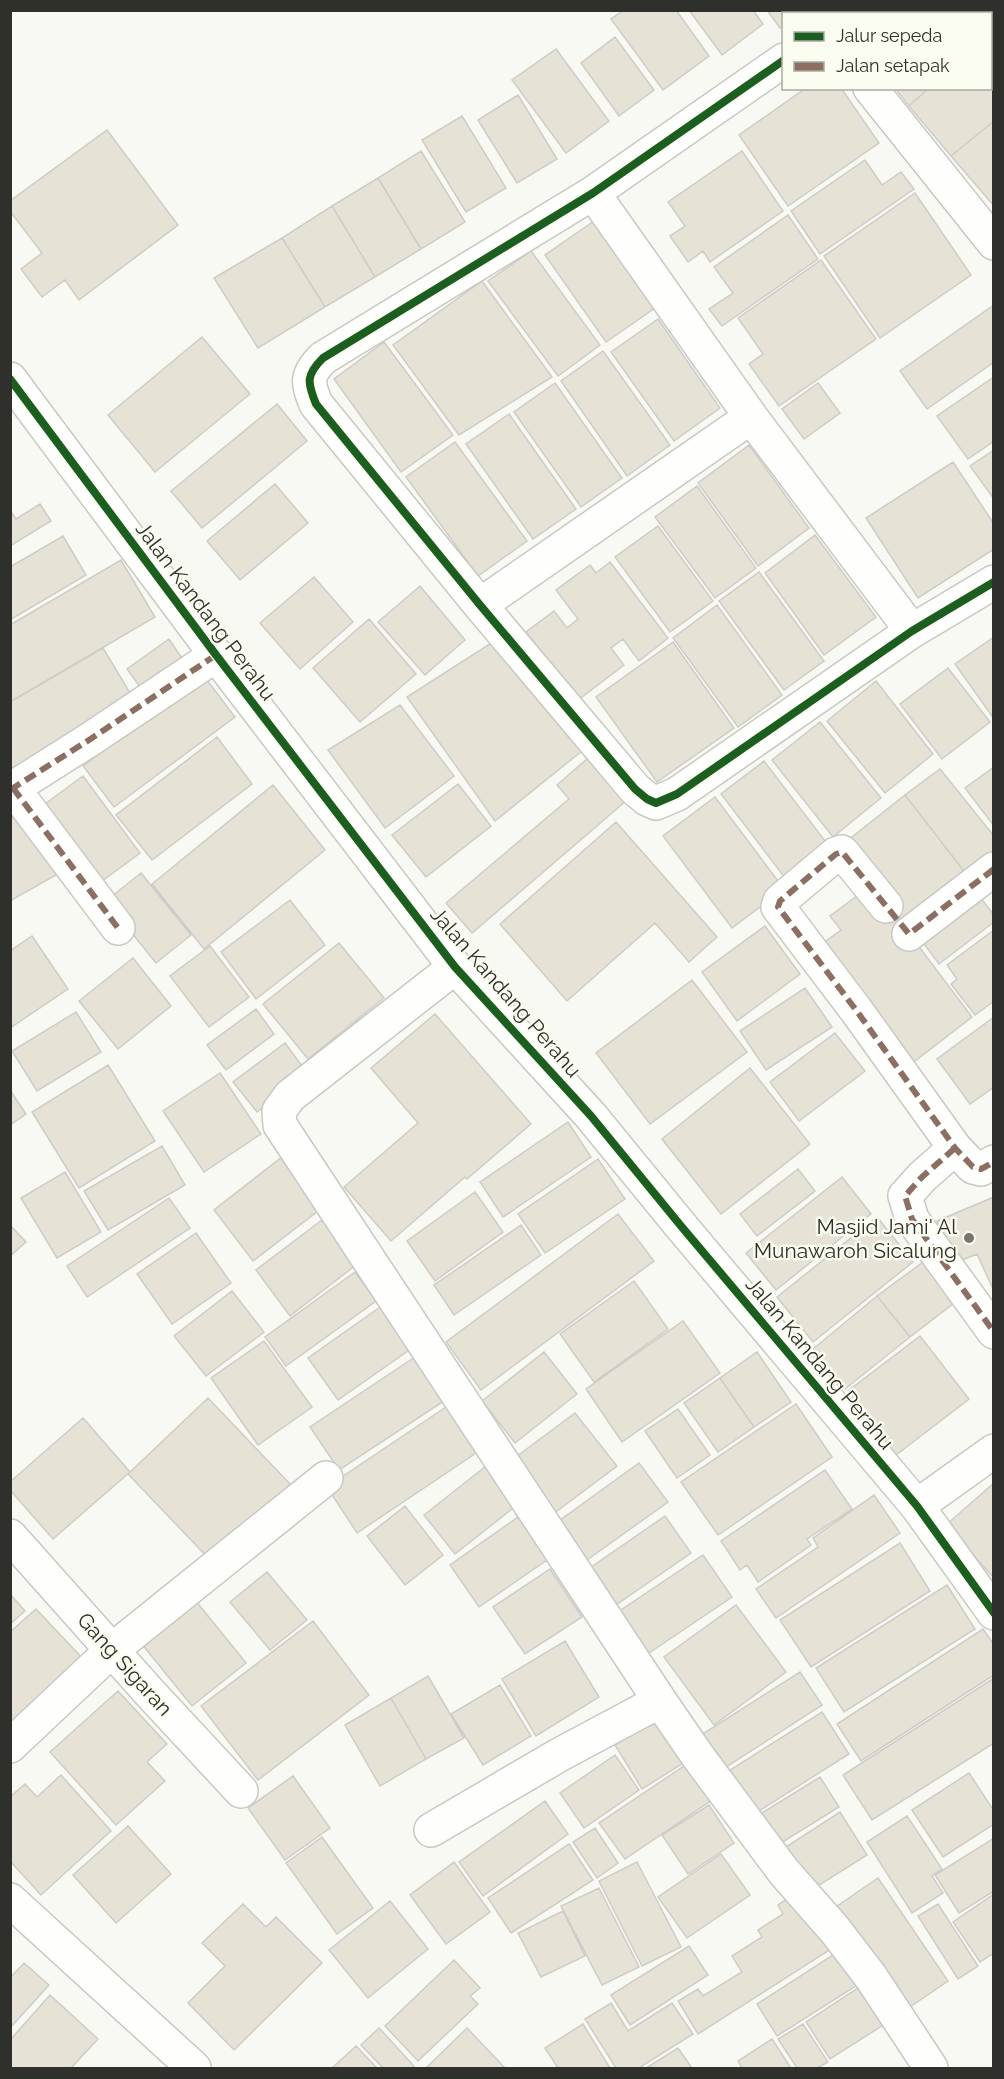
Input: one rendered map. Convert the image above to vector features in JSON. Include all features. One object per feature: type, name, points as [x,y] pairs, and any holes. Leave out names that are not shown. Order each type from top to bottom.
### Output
[{"type":"street","points":[[782,61],[593,193],[323,358],[314,367],[309,377],[309,388],[316,404],[480,605],[635,789],[646,799],[656,803],[677,794],[912,631],[993,582]]},
{"type":"street","points":[[872,90],[993,243]]},
{"type":"street","points":[[593,193],[751,417],[912,631]]},
{"type":"street","name":"Jalan Kandang Perahu","points":[[10,379],[216,655],[455,967],[591,1116],[916,1506],[993,1613]]},
{"type":"street","points":[[480,605],[751,417]]},
{"type":"street","points":[[118,928],[12,789],[216,655]]},
{"type":"street","points":[[886,906],[842,852],[836,854],[780,901],[778,907],[856,1010],[955,1148],[973,1167],[981,1169],[993,1162]]},
{"type":"street","points":[[909,934],[993,869]]},
{"type":"street","points":[[455,967],[290,1096],[279,1111],[280,1125],[697,1755],[784,1872],[835,1930],[871,1977],[931,2068]]},
{"type":"street","points":[[955,1148],[922,1177],[905,1196],[912,1219],[993,1332]]},
{"type":"street","points":[[916,1506],[993,1451]]},
{"type":"street","points":[[10,1746],[112,1650],[326,1478]]},
{"type":"street","name":"Gang Sigaran","points":[[10,1536],[241,1791]]},
{"type":"street","points":[[431,1830],[559,1755],[660,1701]]},
{"type":"street","points":[[10,1900],[194,2068]]},
{"type":"building","points":[[624,10],[676,10],[709,56],[663,90],[611,19]]},
{"type":"building","points":[[689,10],[753,10],[763,24],[722,55]]},
{"type":"building","points":[[767,10],[805,10],[803,12],[782,12],[782,27],[780,28]]},
{"type":"building","points":[[912,10],[941,10],[942,12],[910,12]]},
{"type":"building","points":[[961,10],[994,10],[994,60],[992,58],[992,12],[960,12]]},
{"type":"building","points":[[615,37],[654,90],[619,116],[581,63]]},
{"type":"building","points":[[556,49],[609,121],[566,153],[512,80]]},
{"type":"building","points":[[992,70],[994,72],[994,121],[951,156],[909,106],[927,90],[992,90]]},
{"type":"building","points":[[803,90],[842,90],[879,143],[788,206],[739,135]]},
{"type":"building","points":[[897,90],[927,90],[909,106]]},
{"type":"building","points":[[518,95],[557,159],[517,183],[478,120]]},
{"type":"building","points":[[462,116],[506,188],[466,212],[422,140]]},
{"type":"building","points":[[994,121],[994,206],[951,156]]},
{"type":"building","points":[[107,130],[178,225],[79,300],[65,280],[42,297],[21,269],[42,253],[10,211],[10,201]]},
{"type":"building","points":[[421,151],[465,222],[421,249],[378,178]]},
{"type":"building","points":[[742,151],[783,211],[710,262],[703,251],[688,262],[670,236],[685,226],[668,202]]},
{"type":"building","points":[[865,160],[882,185],[901,172],[914,189],[820,254],[791,211]]},
{"type":"building","points":[[378,178],[421,249],[375,277],[332,206]]},
{"type":"building","points":[[915,193],[971,275],[880,338],[824,256]]},
{"type":"building","points":[[332,206],[375,277],[325,307],[282,238]]},
{"type":"building","points":[[788,215],[818,259],[722,326],[709,309],[733,293],[714,267]]},
{"type":"building","points":[[594,221],[655,308],[606,342],[545,255]]},
{"type":"building","points":[[282,238],[325,307],[258,348],[214,278]]},
{"type":"building","points":[[531,251],[600,345],[558,376],[488,281]]},
{"type":"building","points":[[821,260],[876,339],[779,406],[749,364],[763,354],[738,318]]},
{"type":"building","points":[[482,281],[552,377],[459,435],[393,345]]},
{"type":"building","points":[[994,305],[994,362],[927,409],[900,371]]},
{"type":"building","points":[[658,319],[720,408],[674,441],[611,352]]},
{"type":"building","points":[[202,337],[250,394],[155,472],[108,415]]},
{"type":"building","points":[[384,342],[453,435],[401,472],[334,379]]},
{"type":"building","points":[[603,351],[670,445],[627,476],[561,381]]},
{"type":"building","points":[[994,377],[994,441],[968,459],[937,416]]},
{"type":"building","points":[[555,383],[622,478],[581,507],[514,412]]},
{"type":"building","points":[[818,383],[840,413],[804,439],[782,409]]},
{"type":"building","points":[[277,404],[307,441],[202,528],[171,491]]},
{"type":"building","points":[[509,414],[576,509],[533,539],[466,444]]},
{"type":"building","points":[[455,442],[527,541],[478,576],[406,477]]},
{"type":"building","points":[[749,445],[809,528],[758,566],[698,483]]},
{"type":"building","points":[[994,450],[994,499],[970,466]]},
{"type":"building","points":[[953,462],[994,524],[994,549],[918,598],[866,518]]},
{"type":"building","points":[[275,484],[308,523],[240,580],[207,541]]},
{"type":"building","points":[[697,486],[756,568],[715,598],[655,517]]},
{"type":"building","points":[[40,504],[51,521],[10,546],[10,510],[16,519]]},
{"type":"building","points":[[658,526],[713,601],[670,632],[615,557]]},
{"type":"building","points":[[815,535],[876,617],[824,655],[765,573]]},
{"type":"building","points":[[63,536],[86,575],[10,620],[10,567]]},
{"type":"building","points":[[121,560],[155,617],[10,702],[10,625]]},
{"type":"building","points":[[610,562],[668,638],[639,661],[623,639],[611,648],[624,665],[578,700],[526,632],[554,611],[567,628],[578,619],[556,590],[590,565],[596,573]]},
{"type":"building","points":[[759,572],[824,661],[784,690],[719,601]]},
{"type":"building","points":[[314,577],[353,622],[300,669],[260,623]]},
{"type":"building","points":[[420,586],[465,640],[425,675],[378,622]]},
{"type":"building","points":[[717,605],[782,695],[738,727],[673,638]]},
{"type":"building","points":[[369,619],[416,674],[360,722],[313,668]]},
{"type":"building","points":[[994,637],[994,719],[955,664]]},
{"type":"building","points":[[499,638],[587,747],[495,821],[407,697]]},
{"type":"building","points":[[169,639],[186,664],[145,694],[127,669]]},
{"type":"building","points":[[673,642],[734,728],[657,782],[596,697]]},
{"type":"building","points":[[103,648],[133,698],[11,770],[10,702]]},
{"type":"building","points":[[948,668],[990,722],[942,759],[900,704]]},
{"type":"building","points":[[204,676],[235,717],[114,807],[83,766]]},
{"type":"building","points":[[876,681],[933,754],[885,793],[827,721]]},
{"type":"building","points":[[400,705],[454,776],[385,828],[328,750]]},
{"type":"building","points":[[820,722],[881,798],[833,837],[772,760]]},
{"type":"building","points":[[217,737],[252,784],[152,860],[116,815]]},
{"type":"building","points":[[588,758],[626,801],[472,933],[446,903],[569,799],[557,785]]},
{"type":"building","points":[[764,761],[832,850],[789,883],[721,794]]},
{"type":"building","points":[[994,767],[994,826],[965,788]]},
{"type":"building","points":[[940,769],[994,836],[994,855],[967,875],[905,795]]},
{"type":"building","points":[[83,776],[140,853],[98,884],[41,807]]},
{"type":"building","points":[[458,784],[491,826],[426,877],[392,835]]},
{"type":"building","points":[[273,785],[325,850],[204,949],[152,884]]},
{"type":"building","points":[[905,795],[967,875],[904,925],[842,845]]},
{"type":"building","points":[[715,797],[784,889],[732,928],[663,836]]},
{"type":"building","points":[[25,811],[63,871],[10,901],[10,819]]},
{"type":"building","points":[[616,822],[717,937],[689,962],[655,923],[567,1001],[500,924]]},
{"type":"building","points":[[141,873],[191,935],[156,963],[106,901]]},
{"type":"building","points":[[976,892],[994,915],[994,922],[939,964],[918,936]]},
{"type":"building","points":[[861,893],[887,904],[972,1017],[906,1068],[815,949],[841,930],[830,916]]},
{"type":"building","points":[[290,900],[325,945],[256,999],[221,952]]},
{"type":"building","points":[[765,926],[800,974],[737,1021],[702,972]]},
{"type":"building","points":[[994,930],[994,1001],[975,1015],[951,984],[957,979],[947,965]]},
{"type":"building","points":[[32,936],[68,989],[10,1028],[10,951]]},
{"type":"building","points":[[339,943],[384,998],[308,1059],[263,1004]]},
{"type":"building","points":[[210,946],[249,997],[209,1027],[170,976]]},
{"type":"building","points":[[133,958],[171,1006],[118,1049],[79,1001]]},
{"type":"building","points":[[692,980],[747,1052],[650,1124],[596,1053]]},
{"type":"building","points":[[805,988],[832,1027],[766,1070],[740,1031]]},
{"type":"building","points":[[256,1009],[274,1034],[226,1070],[207,1045]]},
{"type":"building","points":[[76,1012],[101,1052],[37,1091],[12,1051]]},
{"type":"building","points":[[435,1014],[531,1124],[391,1241],[344,1187],[418,1123],[371,1068]]},
{"type":"building","points":[[994,1017],[994,1087],[970,1104],[937,1059]]},
{"type":"building","points":[[835,1033],[865,1071],[799,1121],[770,1082]]},
{"type":"building","points":[[285,1043],[308,1074],[257,1112],[233,1082]]},
{"type":"building","points":[[108,1065],[155,1141],[79,1188],[32,1112]]},
{"type":"building","points":[[750,1068],[810,1144],[721,1214],[662,1139]]},
{"type":"building","points":[[220,1073],[261,1134],[204,1172],[163,1111]]},
{"type":"building","points":[[10,1090],[26,1114],[10,1125]]},
{"type":"building","points":[[568,1122],[591,1157],[503,1217],[480,1182]]},
{"type":"building","points":[[162,1146],[185,1185],[108,1230],[84,1191]]},
{"type":"building","points":[[287,1153],[327,1204],[253,1261],[214,1210]]},
{"type":"building","points":[[598,1159],[625,1199],[545,1253],[518,1214]]},
{"type":"building","points":[[798,1169],[815,1191],[757,1236],[740,1214]]},
{"type":"building","points":[[65,1172],[101,1232],[57,1258],[21,1198]]},
{"type":"building","points":[[842,1177],[871,1214],[776,1290],[746,1253]]},
{"type":"building","points":[[475,1192],[503,1232],[435,1281],[407,1241]]},
{"type":"building","name":"Masjid Jami' Al Munawaroh Sicalung","points":[[994,1197],[994,1291],[977,1254],[955,1263],[937,1221]]},
{"type":"building","points":[[169,1198],[190,1228],[87,1297],[67,1266]]},
{"type":"building","points":[[618,1214],[654,1261],[481,1390],[446,1342]]},
{"type":"building","points":[[877,1217],[913,1262],[813,1342],[777,1297]]},
{"type":"building","points":[[322,1220],[356,1265],[290,1316],[256,1270]]},
{"type":"building","points":[[10,1225],[26,1242],[10,1256]]},
{"type":"building","points":[[521,1225],[541,1255],[454,1315],[434,1285]]},
{"type":"building","points":[[196,1233],[231,1283],[172,1324],[137,1274]]},
{"type":"building","points":[[923,1262],[954,1303],[910,1337],[877,1296]]},
{"type":"building","points":[[355,1272],[376,1301],[286,1366],[265,1337]]},
{"type":"building","points":[[634,1281],[668,1329],[594,1382],[560,1334]]},
{"type":"building","points":[[232,1291],[264,1332],[206,1376],[174,1336]]},
{"type":"building","points":[[877,1296],[910,1337],[845,1389],[813,1349]]},
{"type":"building","points":[[383,1305],[412,1348],[338,1400],[308,1358]]},
{"type":"building","points":[[683,1321],[720,1373],[622,1442],[586,1389]]},
{"type":"building","points":[[920,1336],[969,1399],[896,1455],[848,1391]]},
{"type":"building","points":[[264,1341],[312,1407],[258,1445],[211,1378]]},
{"type":"building","points":[[544,1352],[577,1394],[515,1443],[482,1401]]},
{"type":"building","points":[[757,1352],[791,1402],[754,1427],[720,1378]]},
{"type":"building","points":[[421,1353],[450,1397],[339,1470],[310,1427]]},
{"type":"building","points":[[720,1378],[754,1427],[718,1452],[684,1403]]},
{"type":"building","points":[[208,1398],[291,1485],[212,1562],[128,1474]]},
{"type":"building","points":[[796,1404],[832,1457],[718,1535],[681,1482]]},
{"type":"building","points":[[449,1405],[479,1451],[357,1533],[327,1487]]},
{"type":"building","points":[[678,1409],[710,1455],[677,1478],[645,1431]]},
{"type":"building","points":[[575,1413],[617,1466],[549,1517],[508,1463]]},
{"type":"building","points":[[83,1418],[130,1472],[53,1539],[10,1490],[10,1482]]},
{"type":"building","points":[[639,1463],[668,1502],[580,1565],[552,1526]]},
{"type":"building","points":[[486,1466],[517,1505],[455,1554],[424,1515]]},
{"type":"building","points":[[825,1470],[852,1509],[807,1539],[811,1545],[758,1582],[747,1565],[740,1570],[721,1541]]},
{"type":"building","points":[[994,1483],[994,1578],[946,1525]]},
{"type":"building","points":[[874,1495],[900,1533],[776,1618],[756,1589],[818,1547],[813,1538]]},
{"type":"building","points":[[405,1506],[443,1555],[405,1585],[367,1536]]},
{"type":"building","points":[[665,1516],[691,1553],[613,1607],[587,1570]]},
{"type":"building","points":[[518,1517],[547,1560],[479,1607],[450,1565]]},
{"type":"building","points":[[900,1543],[930,1591],[811,1667],[780,1620]]},
{"type":"building","points":[[703,1555],[732,1597],[646,1655],[618,1612]]},
{"type":"building","points":[[550,1569],[582,1617],[525,1654],[493,1607]]},
{"type":"building","points":[[267,1572],[307,1620],[270,1650],[230,1602]]},
{"type":"building","points":[[947,1585],[975,1629],[844,1712],[816,1668]]},
{"type":"building","points":[[10,1594],[25,1611],[10,1624]]},
{"type":"building","points":[[191,1595],[246,1663],[192,1706],[137,1638]]},
{"type":"building","points":[[736,1605],[786,1672],[714,1725],[664,1657]]},
{"type":"building","points":[[36,1609],[85,1661],[15,1724],[10,1718],[10,1632]]},
{"type":"building","points":[[313,1621],[369,1695],[258,1780],[201,1706]]},
{"type":"building","points":[[983,1629],[994,1645],[994,1675],[861,1761],[837,1724]]},
{"type":"building","points":[[565,1641],[599,1697],[536,1736],[502,1679]]},
{"type":"building","points":[[800,1672],[822,1705],[720,1771],[698,1737]]},
{"type":"building","points":[[428,1676],[464,1738],[426,1759],[391,1698]]},
{"type":"building","points":[[994,1678],[994,1743],[872,1820],[843,1775]]},
{"type":"building","points":[[500,1685],[531,1736],[483,1765],[451,1714]]},
{"type":"building","points":[[118,1691],[167,1744],[147,1762],[165,1781],[116,1825],[50,1752]]},
{"type":"building","points":[[391,1698],[426,1759],[380,1786],[345,1725]]},
{"type":"building","points":[[822,1712],[849,1754],[751,1816],[724,1774]]},
{"type":"building","points":[[665,1714],[693,1757],[642,1789],[615,1745]]},
{"type":"building","points":[[615,1755],[639,1790],[584,1828],[560,1793]]},
{"type":"building","points":[[687,1764],[712,1800],[625,1859],[599,1823]]},
{"type":"building","points":[[969,1773],[994,1811],[994,1824],[943,1857],[912,1810]]},
{"type":"building","points":[[61,1775],[111,1831],[41,1895],[10,1861],[10,1797],[25,1784],[37,1797]]},
{"type":"building","points":[[293,1776],[330,1828],[285,1860],[248,1808]]},
{"type":"building","points":[[820,1777],[839,1807],[781,1843],[762,1813]]},
{"type":"building","points":[[545,1801],[568,1834],[483,1896],[459,1862]]},
{"type":"building","points":[[709,1805],[734,1843],[688,1874],[662,1835]]},
{"type":"building","points":[[840,1812],[867,1855],[813,1889],[786,1847]]},
{"type":"building","points":[[907,1816],[942,1869],[932,1876],[943,1893],[912,1913],[867,1842]]},
{"type":"building","points":[[128,1826],[171,1874],[116,1923],[73,1875]]},
{"type":"building","points":[[595,1828],[618,1863],[597,1878],[573,1842]]},
{"type":"building","points":[[322,1837],[373,1908],[337,1934],[286,1863]]},
{"type":"building","points":[[994,1838],[994,1891],[959,1913],[935,1875]]},
{"type":"building","points":[[569,1844],[593,1880],[511,1933],[488,1898]]},
{"type":"building","points":[[721,1854],[750,1895],[687,1938],[658,1897]]},
{"type":"building","points":[[454,1862],[490,1912],[446,1944],[410,1895]]},
{"type":"building","points":[[637,1862],[681,1947],[642,1966],[599,1881]]},
{"type":"building","points":[[878,1878],[948,1981],[904,2011],[833,1909]]},
{"type":"building","points":[[599,1888],[639,1967],[602,1985],[561,1906]]},
{"type":"building","points":[[797,1892],[834,1947],[698,2034],[678,2001],[698,1989],[703,1996],[742,1972],[732,1956],[762,1937],[758,1930],[783,1914],[778,1905]]},
{"type":"building","points":[[994,1894],[994,1953],[980,1962],[953,1922]]},
{"type":"building","points":[[390,1901],[428,1949],[368,1998],[329,1950]]},
{"type":"building","points":[[243,1904],[266,1927],[276,1917],[322,1963],[234,2050],[188,2003],[225,1966],[202,1943]]},
{"type":"building","points":[[938,1904],[978,1966],[958,1979],[918,1916]]},
{"type":"building","points":[[563,1911],[585,1956],[541,1977],[518,1933]]},
{"type":"building","points":[[689,1946],[708,1975],[630,2025],[611,1995]]},
{"type":"building","points":[[839,1951],[859,1984],[777,2036],[757,2004]]},
{"type":"building","points":[[454,1960],[480,1988],[470,1996],[478,2004],[418,2061],[385,2026]]},
{"type":"building","points":[[24,1963],[49,1985],[10,2028],[10,1978]]},
{"type":"building","points":[[864,1984],[888,2022],[830,2059],[806,2022]]},
{"type":"building","points":[[50,1995],[98,2039],[71,2068],[10,2068],[10,2040]]},
{"type":"building","points":[[611,2003],[628,2031],[672,2003],[693,2034],[639,2068],[616,2068],[585,2019]]},
{"type":"building","points":[[583,2024],[610,2068],[558,2068],[545,2048]]},
{"type":"building","points":[[803,2024],[828,2062],[817,2068],[797,2068],[778,2039]]},
{"type":"building","points":[[379,2028],[414,2066],[411,2068],[383,2068],[361,2045]]},
{"type":"building","points":[[467,2028],[505,2068],[426,2068]]},
{"type":"building","points":[[772,2039],[791,2068],[742,2068],[738,2061]]},
{"type":"building","points":[[356,2046],[377,2068],[332,2068]]},
{"type":"building","points":[[678,2048],[692,2068],[646,2068]]},
{"type":"marked path","points":[[10,790],[216,655]]},
{"type":"marked path","points":[[13,788],[118,928]]},
{"type":"marked path","points":[[994,869],[909,934],[842,852],[836,854],[780,901],[778,907],[856,1010],[955,1148],[973,1167],[981,1169],[994,1162]]},
{"type":"marked path","points":[[955,1148],[922,1177],[905,1196],[912,1219],[994,1332]]},
{"type":"cycle path","points":[[782,61],[593,193],[323,358],[313,369],[310,379],[316,404],[480,605],[635,789],[656,803],[677,794],[912,631],[994,582]]},
{"type":"cycle path","points":[[10,379],[216,655],[455,967],[591,1116],[917,1506],[994,1613]]},
{"type":"place","name":"Masjid Jami' Al Munawaroh Sicalung","points":[[969,1238]]}]
